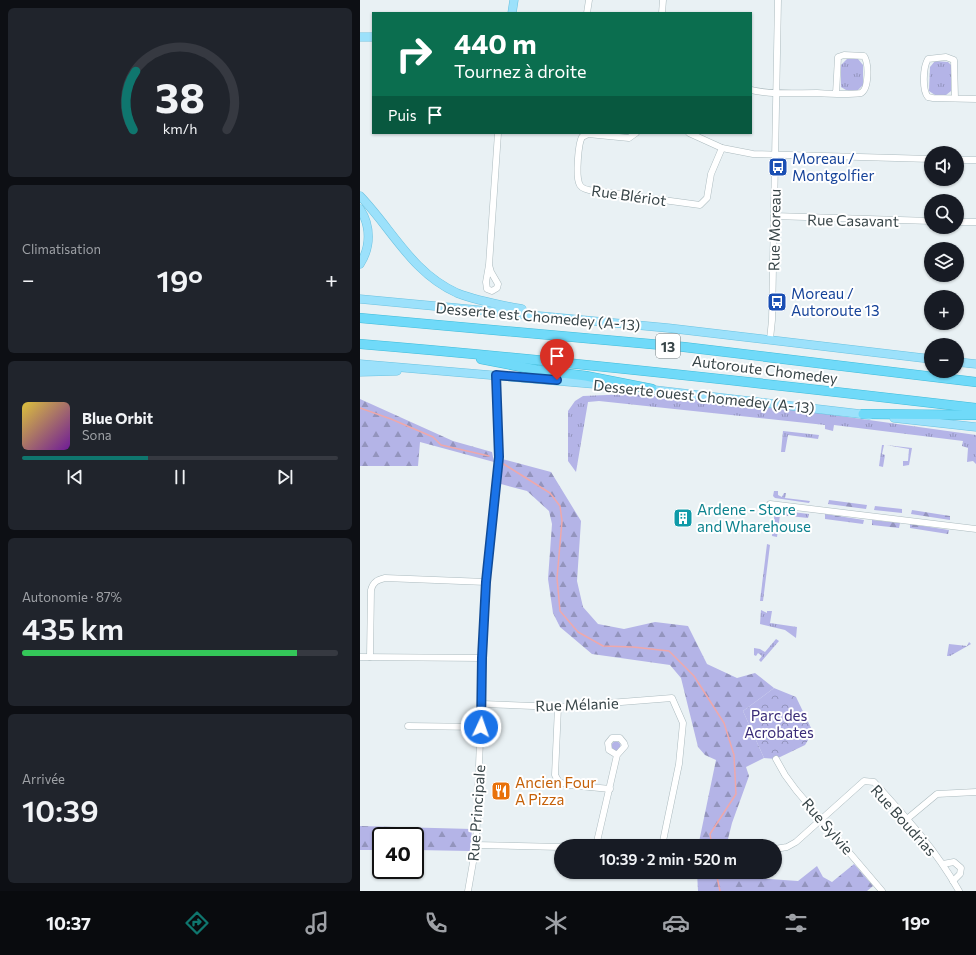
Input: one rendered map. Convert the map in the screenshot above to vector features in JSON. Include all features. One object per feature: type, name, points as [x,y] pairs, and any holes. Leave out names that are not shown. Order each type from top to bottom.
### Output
[{"type":"highway","name":"Autoroute Chomedey","points":[[360,318],[684,347],[976,382]]},
{"type":"highway","name":"Autoroute Chomedey","points":[[360,344],[687,374],[976,408]]},
{"type":"highway","points":[[434,350],[537,370],[586,376],[652,389]]},
{"type":"highway","points":[[864,414],[976,415]]},
{"type":"main road","points":[[512,12],[514,0]]},
{"type":"main road","points":[[360,37],[372,37]]},
{"type":"main road","points":[[360,196],[412,261],[442,285],[470,298],[554,317]]},
{"type":"main road","points":[[360,209],[366,222],[368,237],[367,250],[360,264]]},
{"type":"main road","name":"Desserte est Chomedey (A-13)","points":[[360,299],[770,339],[924,358]]},
{"type":"main road","points":[[964,363],[976,364]]},
{"type":"main road","name":"Desserte ouest Chomedey (A-13)","points":[[360,364],[652,389],[976,427]]},
{"type":"main road","points":[[360,372],[434,370]]},
{"type":"street","points":[[587,12],[589,0]]},
{"type":"street","points":[[662,12],[663,0]]},
{"type":"street","name":"Rue Moreau","points":[[770,339],[778,0]]},
{"type":"street","points":[[752,90],[775,93],[836,94],[858,94],[864,92],[866,87],[867,64],[864,56],[844,55],[838,58],[836,94]]},
{"type":"street","points":[[955,98],[954,60],[946,57],[928,59],[926,65],[926,95],[933,98],[955,98],[976,98]]},
{"type":"street","points":[[489,264],[498,134]]},
{"type":"street","name":"Rue Blériot","points":[[635,134],[629,138],[588,134],[582,137],[580,144],[578,176],[582,187],[589,190],[700,204],[707,198],[711,174],[722,148]]},
{"type":"street","points":[[691,134],[722,148],[745,153],[774,156],[924,159]]},
{"type":"street","points":[[964,160],[976,160]]},
{"type":"street","name":"Rue Casavant","points":[[774,216],[814,219],[924,221]]},
{"type":"street","points":[[964,222],[976,222]]},
{"type":"street","name":"Rue Principale","points":[[468,891],[476,845],[486,582],[499,457],[496,375]]},
{"type":"street","points":[[770,504],[976,529]]},
{"type":"street","points":[[370,657],[371,590],[372,585],[377,580],[385,578],[486,582]]},
{"type":"street","points":[[360,657],[482,658]]},
{"type":"street","name":"Rue Mélanie","points":[[482,704],[558,707],[672,698],[683,723],[679,764],[663,839]]},
{"type":"street","points":[[558,707],[555,775],[559,782],[569,785],[610,788]]},
{"type":"street","points":[[408,726],[481,727]]},
{"type":"street","points":[[598,839],[617,755]]},
{"type":"street","name":"Rue Sylvie","points":[[776,758],[785,775],[882,891]]},
{"type":"street","name":"Rue Boudrias","points":[[782,848],[796,842],[864,781],[874,782],[907,818],[943,864],[959,891]]},
{"type":"street","points":[[907,818],[937,794],[976,792]]},
{"type":"street","points":[[476,845],[554,847]]},
{"type":"street","points":[[943,864],[954,862],[961,868],[960,874],[953,881]]},
{"type":"green space","points":[[847,59],[858,59],[863,65],[863,85],[857,91],[846,90],[841,87],[841,65]]},
{"type":"green space","points":[[935,61],[948,62],[951,65],[951,91],[946,95],[935,95],[929,91],[930,67]]},
{"type":"green space","points":[[631,394],[776,407],[976,435],[976,464],[973,461],[967,462],[968,448],[962,446],[963,441],[834,425],[833,431],[825,429],[825,425],[599,401],[588,402],[576,472],[568,461],[568,411],[575,401],[583,396]]},
{"type":"green space","points":[[360,399],[453,441],[492,452],[494,462],[420,442],[418,466],[360,466]]},
{"type":"green space","points":[[783,431],[819,435],[818,439],[788,435],[785,452],[781,452]]},
{"type":"green space","points":[[882,445],[884,445],[882,454],[885,455],[883,467],[879,466]]},
{"type":"green space","points":[[886,445],[912,448],[909,465],[903,466],[903,461],[908,461],[909,449]]},
{"type":"green space","points":[[502,459],[551,472],[581,521],[577,581],[583,607],[598,624],[624,629],[655,622],[688,626],[707,664],[737,678],[755,673],[774,688],[743,711],[764,758],[746,767],[749,776],[732,823],[728,839],[700,839],[716,760],[705,755],[698,747],[681,678],[670,665],[592,654],[560,627],[553,613],[548,579],[552,524],[549,511],[527,491],[501,484]]},
{"type":"green space","points":[[774,491],[778,491],[778,495],[782,497],[784,493],[786,493],[785,498],[810,501],[809,503],[775,498],[773,496]]},
{"type":"green space","points":[[829,500],[867,505],[866,509],[828,504]]},
{"type":"green space","points":[[875,506],[902,509],[902,513],[874,510]]},
{"type":"green space","points":[[775,510],[809,514],[808,518],[780,515],[777,537],[772,536]]},
{"type":"green space","points":[[912,510],[950,516],[950,520],[911,514]]},
{"type":"green space","points":[[825,514],[864,520],[863,524],[825,519]]},
{"type":"green space","points":[[872,520],[900,523],[899,528],[872,525]]},
{"type":"green space","points":[[910,524],[949,530],[948,534],[910,528]]},
{"type":"green space","points":[[767,544],[770,545],[763,601],[760,601]]},
{"type":"green space","points":[[761,610],[767,613],[767,611],[772,611],[770,623],[797,627],[796,638],[785,630],[760,624]]},
{"type":"green space","points":[[776,639],[779,641],[761,662],[759,660],[762,656],[758,653],[756,656],[754,655],[754,648],[765,652]]},
{"type":"green space","points":[[969,642],[971,644],[950,656],[947,656],[949,644],[967,646]]},
{"type":"green space","name":"Parc des Acrobates","points":[[774,688],[796,697],[813,732],[805,745],[776,759],[764,758],[743,711]]},
{"type":"green space","points":[[616,741],[621,746],[616,751],[611,746]]},
{"type":"green space","points":[[360,826],[397,827],[372,827],[372,850],[360,850]]},
{"type":"green space","points":[[424,828],[472,829],[470,851],[424,850]]},
{"type":"green space","points":[[854,864],[873,886],[867,891],[698,891],[697,879],[768,879],[798,881],[817,866],[823,877],[832,882]]},
{"type":"waterway","points":[[360,408],[391,419],[433,437],[441,445],[489,456]]},
{"type":"waterway","points":[[502,463],[550,493],[560,506],[562,521],[557,578],[560,611],[578,632],[603,646],[633,647],[669,651],[694,676],[724,723],[734,755],[736,794],[710,834],[711,839]]},
{"type":"waterway","points":[[717,879],[720,891]]},
{"type":"place","name":"Moreau / Montgolfier","points":[[778,167]]},
{"type":"place","name":"Moreau / Autoroute 13","points":[[777,302]]},
{"type":"place","name":"Ardene - Store and Wharehouse","points":[[683,518]]},
{"type":"place","name":"Ancien Four A Pizza","points":[[501,791]]},
{"type":"route","points":[[481,727],[482,658],[486,582],[499,457],[496,375],[557,380]]}]
